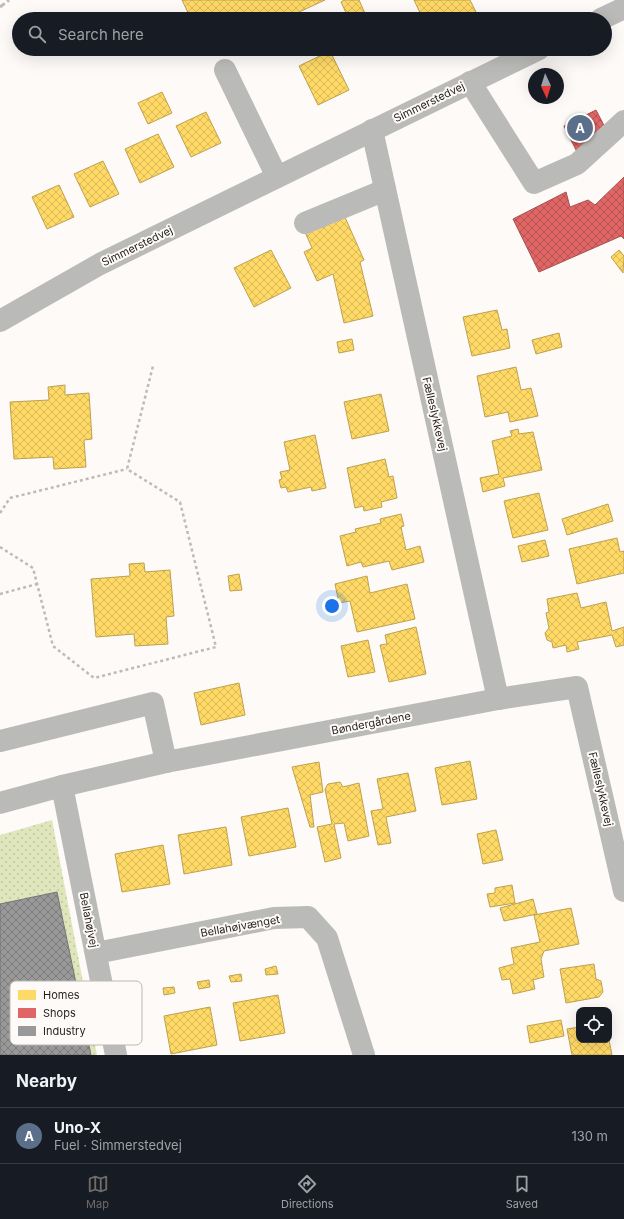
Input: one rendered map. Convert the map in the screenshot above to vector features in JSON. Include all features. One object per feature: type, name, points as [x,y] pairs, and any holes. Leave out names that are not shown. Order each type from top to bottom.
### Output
[{"type":"street","points":[[612,14],[624,8]]},
{"type":"street","name":"Simmerstedvej","points":[[0,321],[100,264],[524,56]]},
{"type":"street","points":[[225,70],[277,177]]},
{"type":"street","points":[[470,82],[534,183],[577,164],[624,121]]},
{"type":"street","name":"Fælleslykkevej","points":[[372,130],[498,699]]},
{"type":"street","points":[[305,224],[385,190]]},
{"type":"street","name":"Fælleslykkevej","points":[[577,688],[621,861],[624,891]]},
{"type":"street","name":"Bøndergårdene","points":[[0,803],[62,786],[166,762],[498,699],[577,688]]},
{"type":"street","points":[[0,741],[153,703],[166,762]]},
{"type":"street","name":"Bellahøjvej","points":[[62,786],[101,981]]},
{"type":"street","name":"Bellahøjvænget","points":[[96,953],[274,918],[308,917],[327,938],[364,1055]]},
{"type":"street","name":"Bellahøjvej","points":[[114,1045],[116,1055]]},
{"type":"path","points":[[127,469],[153,366]]},
{"type":"path","points":[[0,513],[10,498],[127,469],[180,502],[216,647],[94,678],[53,646],[33,568],[0,547]]},
{"type":"path","points":[[0,594],[37,584]]},
{"type":"green space","points":[[52,820],[83,981],[10,981],[10,1045],[95,1045],[97,1055],[0,1055],[0,835]]},
{"type":"building: Homes","points":[[182,0],[325,0],[299,12],[188,12]]},
{"type":"building: Homes","points":[[344,0],[359,0],[364,12],[346,12],[341,2]]},
{"type":"building: Homes","points":[[414,0],[470,0],[476,12],[420,12]]},
{"type":"building: Homes","points":[[320,56],[332,56],[349,90],[318,105],[299,66]]},
{"type":"building: Homes","points":[[162,92],[172,113],[148,124],[138,103]]},
{"type":"building: Homes","points":[[206,112],[221,143],[191,157],[176,126]]},
{"type":"building: Homes","points":[[158,134],[174,167],[140,183],[125,149]]},
{"type":"building: Homes","points":[[103,161],[119,194],[90,207],[74,174]]},
{"type":"building: Homes","points":[[59,185],[74,217],[47,229],[32,197]]},
{"type":"building: Homes","points":[[344,215],[364,260],[360,262],[373,316],[344,323],[333,274],[317,281],[304,252],[312,248],[305,232]]},
{"type":"building: Homes","points":[[271,250],[291,288],[254,307],[234,268]]},
{"type":"building: Homes","points":[[619,250],[624,256],[623,273],[611,257]]},
{"type":"building: Homes","points":[[497,310],[502,330],[507,329],[510,348],[472,356],[463,317]]},
{"type":"building: Homes","points":[[559,333],[562,347],[536,354],[532,340]]},
{"type":"building: Homes","points":[[352,339],[354,350],[339,353],[337,342]]},
{"type":"building: Homes","points":[[516,367],[521,390],[531,388],[538,416],[510,422],[508,412],[485,417],[477,376]]},
{"type":"building: Homes","points":[[65,385],[65,395],[89,393],[92,439],[84,440],[86,467],[54,469],[53,457],[14,459],[10,402],[49,400],[48,387]]},
{"type":"building: Homes","points":[[381,394],[389,431],[352,439],[344,402]]},
{"type":"building: Homes","points":[[518,429],[519,434],[533,432],[542,470],[503,478],[505,486],[483,492],[480,478],[499,474],[492,441],[512,436],[510,431]]},
{"type":"building: Homes","points":[[315,435],[326,488],[312,491],[311,487],[288,492],[286,487],[281,488],[279,480],[282,479],[280,472],[290,470],[284,442]]},
{"type":"building: Homes","points":[[385,459],[389,477],[393,476],[397,498],[381,502],[382,507],[364,511],[363,506],[355,508],[347,468]]},
{"type":"building: Homes","points":[[539,493],[548,530],[513,538],[504,501]]},
{"type":"building: Homes","points":[[608,504],[613,521],[567,535],[562,519]]},
{"type":"building: Homes","points":[[401,514],[404,526],[401,527],[406,550],[420,546],[424,562],[392,570],[389,561],[363,567],[361,562],[347,566],[340,536],[356,532],[355,529],[381,523],[380,519]]},
{"type":"building: Homes","points":[[617,538],[620,552],[624,551],[624,573],[577,584],[569,549]]},
{"type":"building: Homes","points":[[545,540],[549,556],[522,562],[518,546]]},
{"type":"building: Homes","points":[[144,563],[145,572],[170,570],[174,616],[166,617],[168,644],[135,646],[134,634],[96,637],[91,579],[130,576],[129,564]]},
{"type":"building: Homes","points":[[239,574],[242,590],[230,591],[228,576]]},
{"type":"building: Homes","points":[[367,576],[370,593],[407,584],[415,619],[357,632],[350,601],[339,603],[335,584]]},
{"type":"building: Homes","points":[[577,593],[581,608],[606,602],[612,631],[624,627],[624,645],[616,647],[612,635],[577,642],[579,649],[567,652],[566,645],[553,648],[552,642],[547,640],[545,633],[549,628],[546,613],[549,612],[547,599]]},
{"type":"building: Homes","points":[[416,627],[426,674],[389,682],[380,645],[387,644],[385,635]]},
{"type":"building: Homes","points":[[368,640],[375,672],[348,677],[341,646]]},
{"type":"building: Homes","points":[[239,683],[245,715],[201,725],[194,693]]},
{"type":"building: Homes","points":[[470,761],[477,799],[442,805],[435,768]]},
{"type":"building: Homes","points":[[319,762],[323,792],[310,795],[314,827],[310,827],[292,767]]},
{"type":"building: Homes","points":[[408,773],[416,811],[386,817],[391,843],[378,845],[371,811],[383,809],[377,779]]},
{"type":"building: Homes","points":[[340,782],[343,787],[359,783],[369,836],[348,841],[344,823],[334,824],[341,858],[325,862],[317,827],[332,824],[325,789],[328,784]]},
{"type":"building: Homes","points":[[288,808],[296,847],[249,856],[241,817]]},
{"type":"building: Homes","points":[[226,827],[232,865],[184,874],[178,835]]},
{"type":"building: Homes","points":[[496,830],[503,860],[483,864],[477,834]]},
{"type":"building: Homes","points":[[163,845],[170,884],[122,892],[115,854]]},
{"type":"building: Homes","points":[[512,885],[515,903],[490,907],[487,894],[495,893],[495,888]]},
{"type":"building: Homes","points":[[533,899],[537,914],[504,921],[500,908]]},
{"type":"building: Homes","points":[[571,908],[579,944],[544,951],[541,959],[544,977],[533,980],[535,989],[513,994],[510,979],[502,980],[499,968],[514,964],[511,948],[540,942],[534,915]]},
{"type":"building: Homes","points":[[594,964],[596,979],[601,981],[603,992],[599,997],[566,1003],[560,969]]},
{"type":"building: Homes","points":[[276,966],[278,974],[266,975],[265,969]]},
{"type":"building: Homes","points":[[241,974],[242,981],[231,982],[229,976]]},
{"type":"building: Homes","points":[[209,980],[210,987],[199,989],[197,982]]},
{"type":"building: Homes","points":[[174,987],[175,993],[164,995],[163,988]]},
{"type":"building: Homes","points":[[278,995],[285,1033],[240,1041],[233,1003]]},
{"type":"building: Homes","points":[[210,1007],[217,1045],[171,1054],[164,1016]]},
{"type":"building: Homes","points":[[561,1020],[564,1036],[530,1043],[527,1026]]},
{"type":"building: Homes","points":[[576,1028],[576,1043],[610,1043],[612,1055],[572,1055],[567,1029]]},
{"type":"building: Shops","points":[[596,110],[610,137],[577,152],[564,126]]},
{"type":"building: Shops","points":[[624,177],[624,239],[621,236],[539,272],[513,219],[566,192],[570,207],[588,200],[595,205]]},
{"type":"building: Industry","points":[[57,892],[76,981],[10,981],[10,1045],[89,1045],[91,1055],[0,1055],[0,904]]},
{"type":"railway","points":[[0,7],[9,0]]},
{"type":"place","name":"Uno-X","points":[[580,128]]}]
